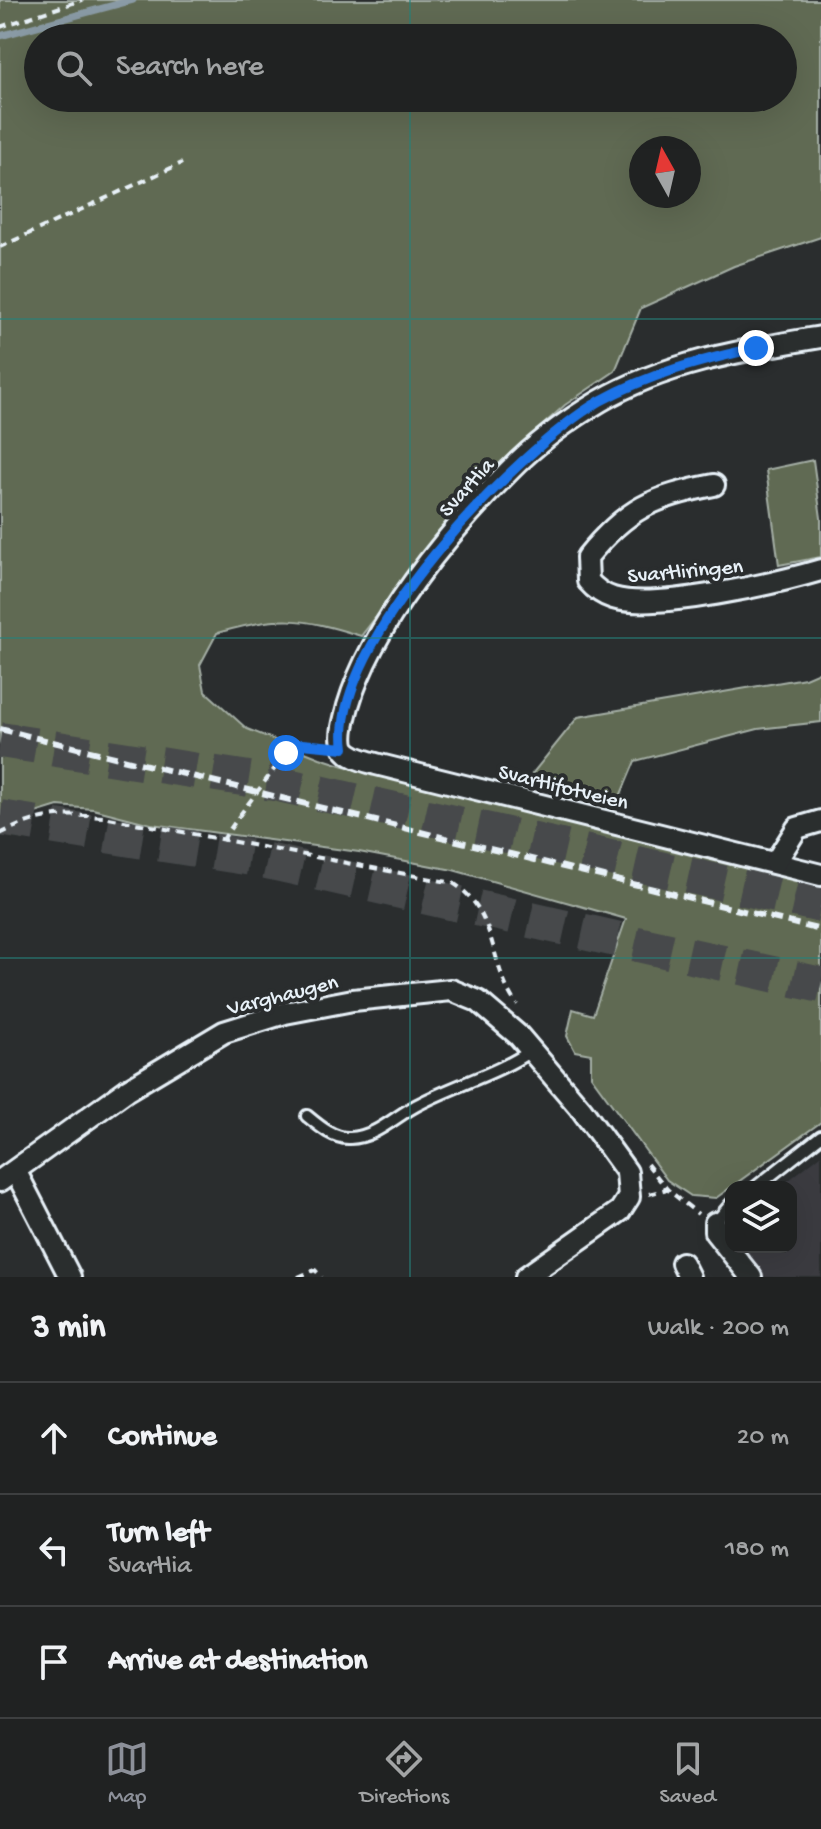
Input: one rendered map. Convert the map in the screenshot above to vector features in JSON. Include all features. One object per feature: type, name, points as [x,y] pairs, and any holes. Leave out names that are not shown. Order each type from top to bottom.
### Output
[{"type":"street","name":"Svartlia","points":[[344,748],[346,715],[366,655],[403,599],[509,470],[549,436],[600,401],[649,378],[699,361],[821,337]]},
{"type":"street","name":"Svartliringen","points":[[714,485],[654,498],[633,511],[587,557],[588,581],[614,599],[665,599],[757,586],[821,570]]},
{"type":"street","name":"Svartlifotveien","points":[[344,748],[353,756],[376,764],[821,875]]},
{"type":"street","points":[[775,863],[797,828],[821,821]]},
{"type":"street","name":"Varghaugen","points":[[70,1277],[8,1176],[44,1147],[189,1050],[224,1032],[285,1013],[353,1000],[451,990],[478,1001],[532,1050],[566,1089],[627,1172],[629,1197],[620,1211],[526,1277]]},
{"type":"street","points":[[711,1219],[715,1232],[751,1277]]},
{"type":"lane","points":[[307,1116],[327,1131],[345,1139],[361,1137],[417,1104],[513,1063],[532,1050]]},
{"type":"lane","points":[[764,1181],[821,1136]]},
{"type":"lane","points":[[711,1219],[725,1208]]},
{"type":"path","points":[[0,27],[82,0]]},
{"type":"path","points":[[0,247],[182,163]]},
{"type":"path","points":[[222,841],[294,746],[344,748]]},
{"type":"path","points":[[0,834],[21,823],[56,814],[103,817],[453,883],[481,911],[493,938],[507,989],[521,1011]]},
{"type":"path","points":[[644,1160],[667,1189],[692,1212],[711,1219]]},
{"type":"path","points":[[647,1195],[667,1189]]},
{"type":"path","points":[[298,1277],[315,1270],[322,1277]]},
{"type":"shaded area","points":[[821,1155],[821,1277],[764,1277],[742,1253],[797,1253],[797,1181],[788,1181]]},
{"type":"green space","points":[[0,0],[821,0],[821,237],[734,266],[641,308],[615,371],[565,405],[486,476],[361,636],[305,622],[257,623],[217,633],[200,665],[205,691],[247,729],[320,758],[366,773],[492,801],[821,886],[821,1122],[739,1181],[725,1181],[725,1191],[716,1198],[691,1196],[667,1180],[591,1076],[591,1054],[575,1051],[567,1036],[573,1009],[593,1015],[626,919],[453,870],[359,852],[151,824],[93,809],[58,806],[0,824]]},
{"type":"green space","points":[[813,460],[821,518],[821,557],[779,565],[766,470]]},
{"type":"green space","points":[[821,671],[821,722],[758,729],[635,761],[619,799],[532,774],[578,717],[805,678]]},
{"type":"waterway","points":[[44,24],[133,0]]},
{"type":"waterway","points":[[0,36],[24,30]]},
{"type":"tunnel","points":[[0,740],[274,783],[821,905]]},
{"type":"tunnel","points":[[0,818],[258,859],[821,985]]},
{"type":"railway","points":[[0,729],[821,930]]},
{"type":"route","points":[[286,753],[302,744],[344,748],[342,735],[346,715],[366,655],[394,611],[459,527],[509,470],[549,436],[600,401],[649,378],[699,361],[756,348]]}]
